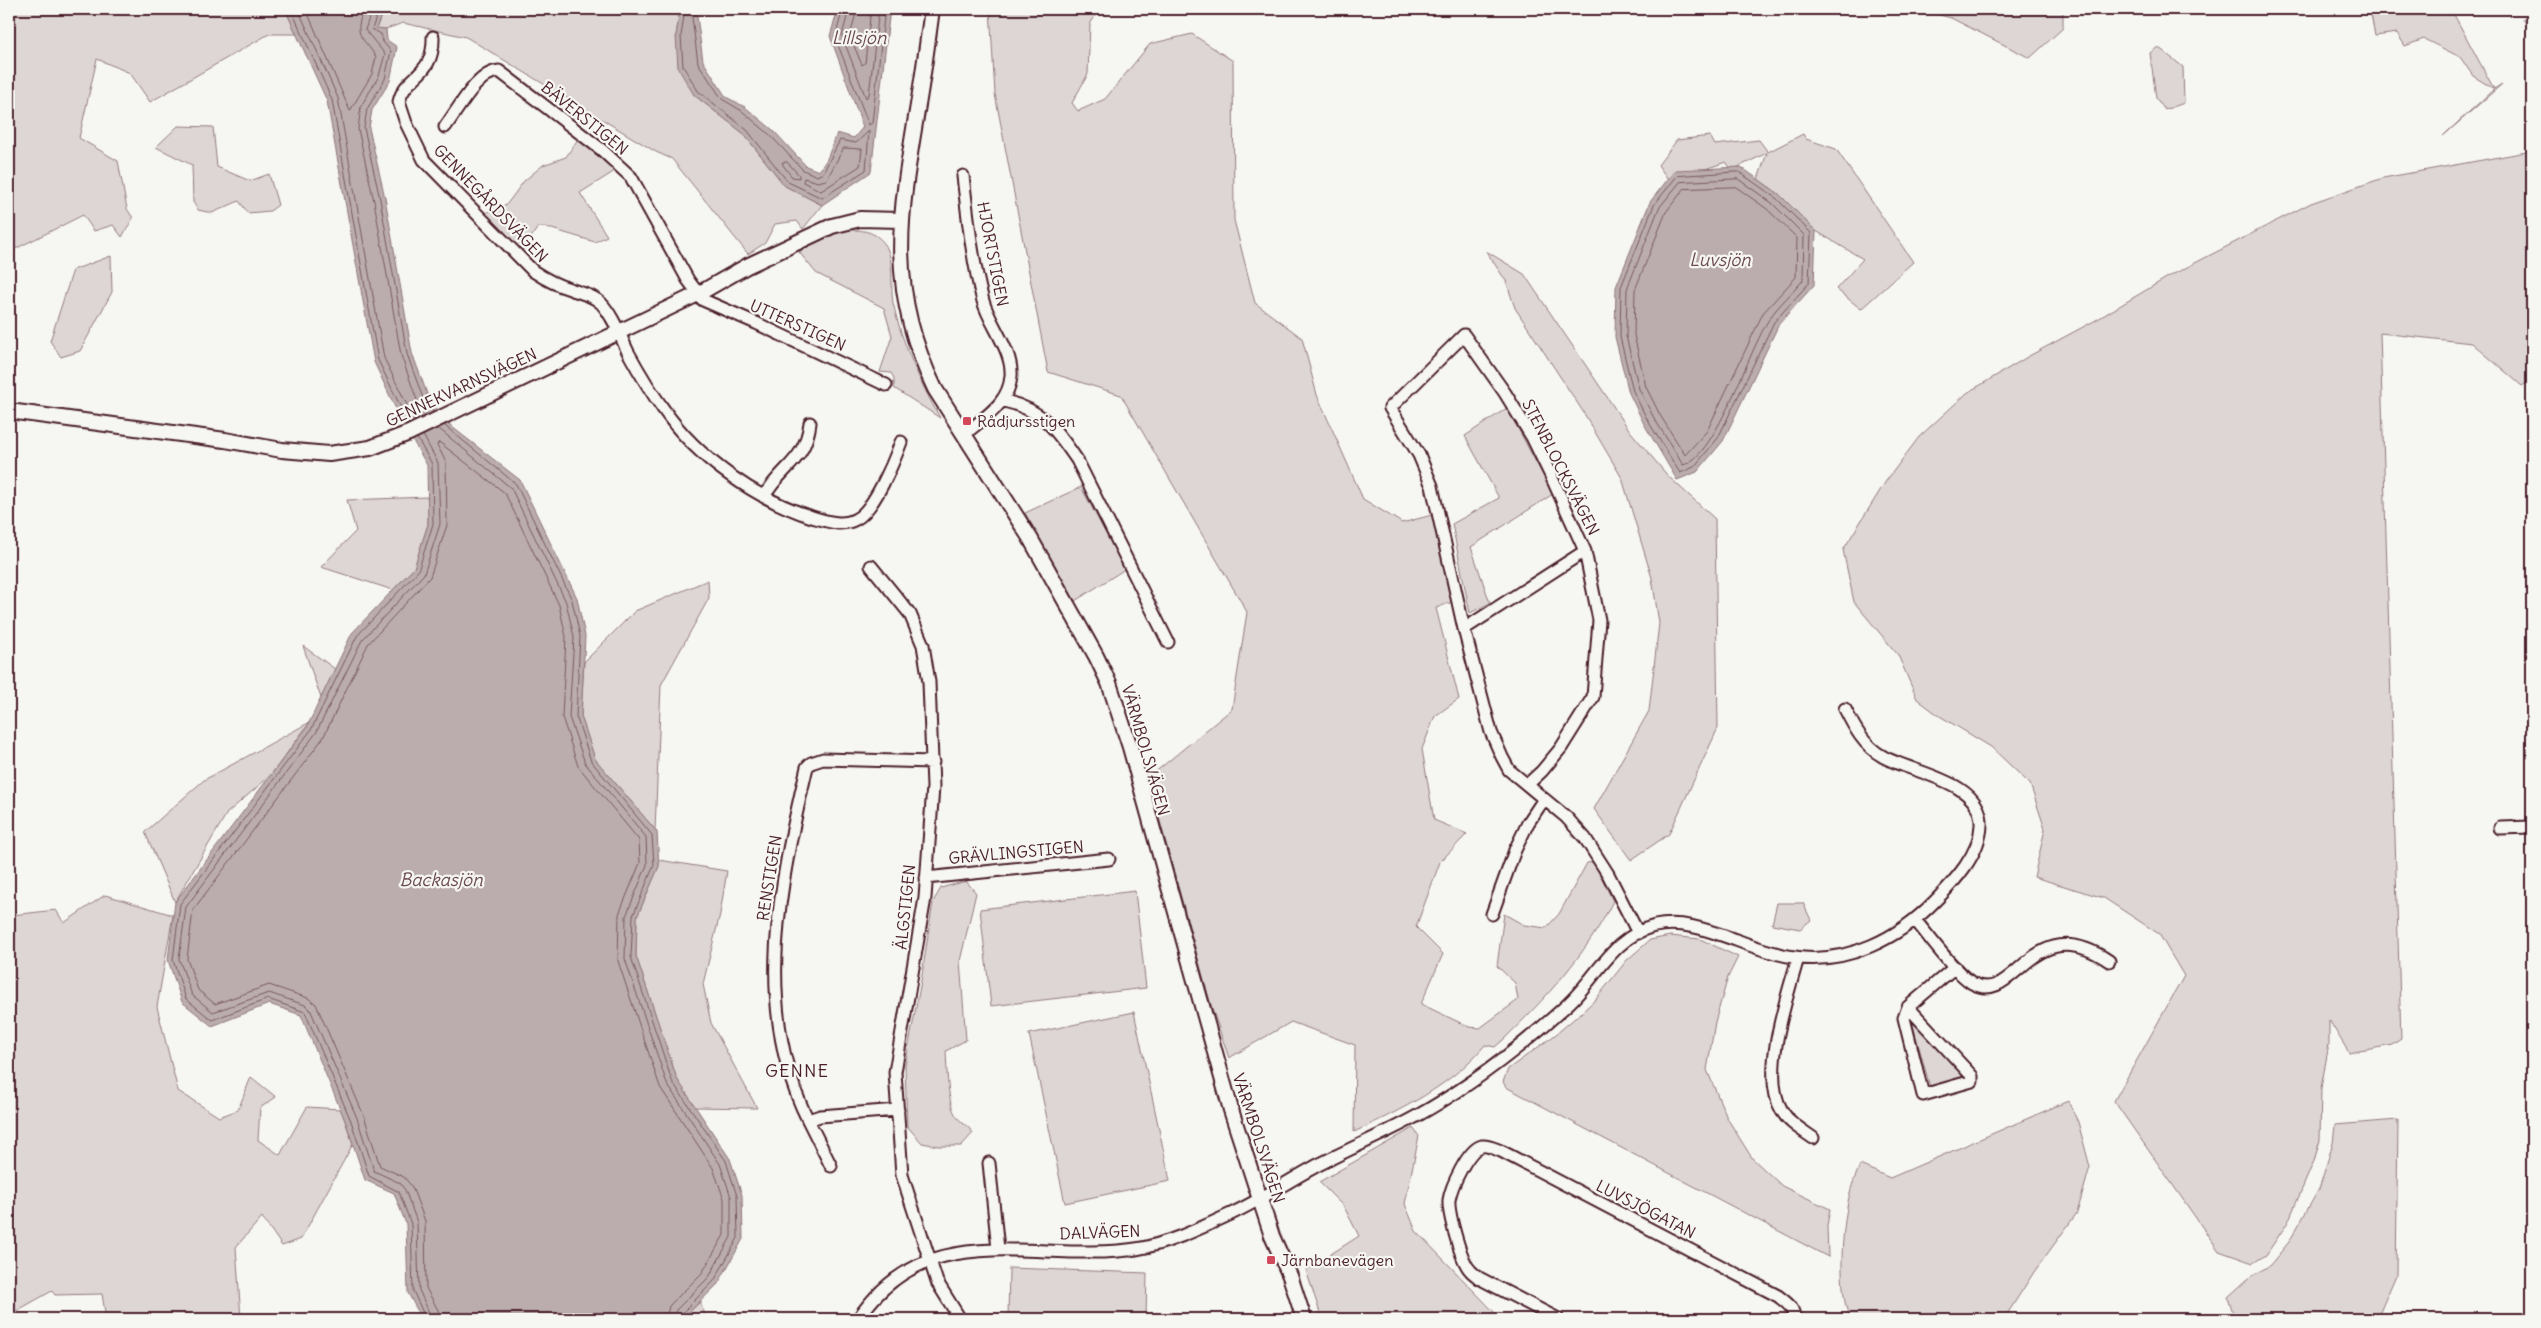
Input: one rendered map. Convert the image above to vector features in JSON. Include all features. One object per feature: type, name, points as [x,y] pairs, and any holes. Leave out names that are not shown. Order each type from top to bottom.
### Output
[{"type":"street","name":"VÄRMBOLSVÄGEN","points":[[932,9],[900,220],[901,272],[910,326],[932,382],[1030,538],[1074,615],[1109,683],[1130,748],[1231,1110],[1260,1198],[1304,1319]]},
{"type":"street","name":"GENNEGÅRDSVÄGEN","points":[[433,38],[433,53],[428,64],[404,88],[399,102],[406,123],[424,160],[533,271],[547,280],[599,301],[665,411],[723,470],[764,497],[790,510],[827,521],[849,522],[865,512],[894,459],[901,442]]},
{"type":"street","name":"BÄVERSTIGEN","points":[[445,127],[480,79],[490,72],[500,72],[625,170],[698,294]]},
{"type":"street","name":"HJORTSTIGEN","points":[[963,176],[973,253],[984,303],[1011,368],[1011,378],[1004,401]]},
{"type":"street","name":"GENNEKVARNSVÄGEN","points":[[9,411],[225,440],[282,450],[329,454],[370,448],[409,433],[698,294],[724,278],[832,226],[860,219],[900,220]]},
{"type":"street","name":"UTTERSTIGEN","points":[[698,294],[708,304],[756,323],[886,385]]},
{"type":"street","name":"STENBLOCKSVÄGEN","points":[[1527,785],[1561,748],[1593,697],[1599,620],[1585,551],[1532,437],[1464,335],[1390,408],[1419,455],[1432,486],[1464,629],[1497,747],[1509,770],[1527,785],[1566,817],[1585,838],[1608,874],[1638,933]]},
{"type":"street","points":[[965,434],[1004,401],[1030,408],[1041,416],[1062,438],[1077,460],[1168,642]]},
{"type":"street","points":[[764,497],[769,488],[803,450],[808,439],[810,423]]},
{"type":"street","points":[[1464,629],[1585,551]]},
{"type":"street","name":"ÄLGSTIGEN","points":[[871,566],[910,614],[923,645],[932,707],[933,762],[921,928],[895,1072],[902,1175],[932,1261]]},
{"type":"street","points":[[1260,1198],[1323,1162],[1410,1120],[1452,1094],[1504,1057],[1554,1016],[1572,1000],[1613,952],[1638,933],[1657,926],[1682,925],[1798,958],[1844,955],[1863,950],[1894,934],[1915,920],[1950,886],[1972,856],[1979,841],[1981,824],[1979,810],[1969,797],[1938,777],[1882,756],[1861,736],[1846,709]]},
{"type":"street","name":"RENSTIGEN","points":[[831,1166],[808,1120],[792,1081],[778,1016],[774,972],[784,879],[807,767],[811,763],[823,759],[933,762]]},
{"type":"street","points":[[1492,914],[1528,823],[1544,799]]},
{"type":"street","points":[[2500,828],[2532,827]]},
{"type":"street","name":"GRÄVLINGSTIGEN","points":[[926,878],[1109,859]]},
{"type":"street","points":[[1915,920],[1955,967],[1971,982],[1980,986],[1991,986],[2007,979],[2044,949],[2055,945],[2073,946],[2095,952],[2108,961]]},
{"type":"street","points":[[1798,958],[1780,1034],[1774,1084],[1776,1098],[1787,1119],[1813,1138]]},
{"type":"street","points":[[1908,1007],[1972,1076],[1972,1081],[1923,1095],[1904,1018],[1908,1007],[1955,967]]},
{"type":"street","points":[[808,1120],[820,1116],[898,1110]]},
{"type":"street","name":"LUVSJÖGATAN","points":[[1558,1319],[1479,1278],[1464,1261],[1449,1202],[1468,1158],[1477,1148],[1487,1146],[1501,1151],[1778,1296],[1790,1305],[1794,1316]]},
{"type":"street","points":[[989,1163],[998,1249]]},
{"type":"street","name":"DALVÄGEN","points":[[858,1319],[884,1288],[914,1269],[932,1261],[971,1250],[1137,1249],[1174,1238],[1237,1211],[1260,1198]]},
{"type":"street","points":[[932,1261],[937,1282],[960,1319]]},
{"type":"shaded area","points":[[9,9],[285,9],[297,34],[269,34],[150,102],[130,73],[97,59],[79,138],[118,161],[127,209],[133,218],[122,237],[113,225],[94,231],[83,215],[9,252]]},
{"type":"shaded area","points":[[384,9],[680,9],[676,36],[694,95],[743,133],[785,186],[822,205],[803,229],[797,221],[775,224],[765,243],[748,254],[672,159],[656,152],[466,37],[403,23],[386,29],[376,29]]},
{"type":"shaded area","points":[[990,9],[1100,9],[1090,24],[1088,74],[1072,103],[1078,111],[1105,99],[1150,44],[1192,34],[1233,61],[1234,220],[1255,303],[1302,338],[1317,395],[1363,499],[1402,523],[1432,515],[1452,602],[1436,608],[1459,699],[1435,716],[1422,749],[1434,820],[1467,834],[1440,862],[1416,927],[1443,954],[1421,1004],[1469,1027],[1480,1028],[1518,1000],[1515,983],[1497,966],[1504,914],[1524,925],[1546,928],[1559,914],[1587,863],[1594,862],[1613,901],[1603,921],[1564,975],[1503,1040],[1495,1047],[1485,1045],[1457,1073],[1424,1096],[1354,1132],[1355,1045],[1291,1022],[1229,1058],[1211,1005],[1148,778],[1232,709],[1247,612],[1121,395],[1048,372],[995,94]]},
{"type":"shaded area","points":[[1917,9],[2063,9],[2063,28],[2030,58],[1951,18]]},
{"type":"shaded area","points":[[2370,9],[2451,9],[2494,89],[2473,76],[2460,57],[2424,39],[2405,46],[2397,33],[2375,36]]},
{"type":"shaded area","points":[[2529,9],[2532,9],[2532,29],[2523,20]]},
{"type":"shaded area","points":[[2158,47],[2183,67],[2184,103],[2165,110],[2156,98],[2150,53]]},
{"type":"shaded area","points":[[2502,84],[2443,136],[2494,89]]},
{"type":"shaded area","points":[[178,126],[213,127],[217,167],[250,181],[269,174],[278,205],[270,211],[248,213],[239,201],[212,213],[198,210],[193,202],[192,165],[156,147]]},
{"type":"shaded area","points":[[1803,134],[1806,139],[1836,149],[1913,262],[1861,309],[1836,289],[1863,259],[1816,231],[1779,194],[1758,179],[1767,153],[1732,170],[1726,162],[1708,168],[1691,179],[1667,178],[1658,165],[1677,140],[1710,136],[1715,145],[1759,140],[1768,152]]},
{"type":"shaded area","points":[[578,139],[615,171],[580,193],[607,236],[595,242],[545,227],[538,227],[520,254],[485,213],[507,204],[524,181],[543,165],[566,157]]},
{"type":"shaded area","points":[[2532,151],[2532,380],[2522,386],[2472,343],[2380,333],[2401,1039],[2392,1045],[2349,1053],[2329,1020],[2329,1044],[2321,1088],[2320,1140],[2314,1161],[2288,1222],[2266,1255],[2253,1263],[2219,1251],[2114,1101],[2184,976],[2159,934],[2104,898],[2034,877],[2045,829],[2030,784],[1991,747],[1938,715],[1917,699],[1898,655],[1854,602],[1843,550],[1886,481],[1919,437],[1967,393],[2029,356],[2096,320],[2168,277],[2311,203],[2383,178]]},
{"type":"shaded area","points":[[850,230],[875,235],[882,241],[889,252],[893,303],[901,333],[925,391],[940,418],[894,388],[894,378],[891,373],[880,372],[892,336],[884,308],[816,273],[799,252],[831,234]]},
{"type":"shaded area","points":[[1486,251],[1524,274],[1630,431],[1668,476],[1715,519],[1718,728],[1669,834],[1631,860],[1594,809],[1649,711],[1659,623],[1652,578],[1622,478],[1582,410],[1515,308],[1506,281]]},
{"type":"shaded area","points":[[111,256],[112,292],[80,351],[61,357],[50,341],[73,270]]},
{"type":"shaded area","points":[[1507,408],[1553,494],[1471,547],[1490,603],[1470,613],[1452,524],[1499,498],[1465,436]]},
{"type":"shaded area","points":[[1081,487],[1125,569],[1075,601],[1025,513]]},
{"type":"shaded area","points":[[428,497],[428,524],[414,568],[393,590],[321,567],[356,531],[347,500]]},
{"type":"shaded area","points":[[708,580],[709,598],[661,685],[655,830],[595,759],[581,716],[584,662],[635,611]]},
{"type":"shaded area","points":[[303,646],[335,669],[321,698]]},
{"type":"shaded area","points":[[310,722],[270,776],[227,813],[175,902],[145,832],[204,780]]},
{"type":"shaded area","points":[[659,860],[727,871],[720,914],[703,984],[711,1023],[757,1108],[695,1107],[677,1079],[636,956],[637,917],[659,866]]},
{"type":"shaded area","points":[[966,881],[976,893],[960,961],[966,1040],[946,1051],[951,1104],[957,1117],[973,1133],[961,1146],[938,1146],[922,1143],[907,1126],[905,1065],[921,981],[933,902],[941,888]]},
{"type":"shaded area","points":[[1135,891],[1146,988],[991,1006],[980,909]]},
{"type":"shaded area","points":[[105,895],[173,915],[157,1007],[178,1091],[219,1117],[238,1110],[251,1077],[276,1097],[260,1108],[258,1140],[280,1155],[307,1107],[341,1109],[353,1144],[301,1239],[282,1246],[262,1217],[236,1247],[241,1319],[106,1319],[102,1294],[55,1295],[52,1291],[9,1315],[9,913],[12,915],[56,910],[64,923]]},
{"type":"shaded area","points":[[1777,903],[1803,903],[1811,920],[1800,929],[1772,924]]},
{"type":"shaded area","points":[[1670,936],[1700,939],[1738,957],[1728,977],[1715,1022],[1707,1070],[1727,1118],[1752,1158],[1782,1186],[1830,1209],[1827,1226],[1828,1257],[1506,1087],[1503,1082],[1508,1069],[1555,1035],[1596,999],[1627,960],[1650,940]]},
{"type":"shaded area","points":[[1134,1012],[1170,1181],[1065,1203],[1029,1034]]},
{"type":"shaded area","points":[[1912,1022],[1963,1074],[1961,1079],[1930,1087]]},
{"type":"shaded area","points":[[2068,1101],[2078,1122],[2090,1167],[2077,1213],[2034,1272],[2004,1319],[1850,1319],[1843,1292],[1843,1242],[1846,1210],[1860,1165],[1890,1178]]},
{"type":"shaded area","points":[[2398,1120],[2396,1275],[2377,1319],[2235,1319],[2228,1297],[2248,1279],[2270,1265],[2289,1242],[2319,1189],[2333,1143],[2335,1125]]},
{"type":"shaded area","points":[[1413,1128],[1419,1136],[1405,1204],[1416,1231],[1498,1316],[1508,1319],[1322,1319],[1306,1270],[1359,1236],[1344,1207],[1319,1182]]},
{"type":"shaded area","points":[[1009,1268],[1147,1273],[1146,1319],[1008,1319]]},
{"type":"shaded area","points":[[701,1301],[707,1319],[682,1319]]},
{"type":"water","name":"Backasjön","points":[[285,9],[384,9],[376,28],[386,29],[387,40],[397,47],[390,81],[372,110],[369,128],[385,198],[412,353],[429,399],[452,427],[520,480],[577,598],[585,636],[581,716],[595,759],[657,832],[659,866],[637,917],[636,956],[677,1079],[730,1159],[742,1195],[743,1239],[718,1284],[682,1319],[422,1319],[408,1293],[406,1224],[394,1193],[365,1180],[346,1123],[301,1015],[269,1004],[212,1026],[182,1002],[168,960],[175,902],[307,727],[352,633],[414,568],[428,524],[427,465],[402,422],[374,362],[327,101]]},
{"type":"water","name":"Lillsjön","points":[[680,9],[696,9],[703,61],[726,97],[745,107],[773,130],[806,166],[819,171],[827,159],[837,133],[854,138],[863,127],[830,36],[838,9],[890,9],[871,172],[822,205],[785,186],[743,133],[694,95],[678,68],[676,36]]},
{"type":"water","name":"Luvsjön","points":[[1741,167],[1779,194],[1816,231],[1814,285],[1779,324],[1723,441],[1697,472],[1677,480],[1644,424],[1629,393],[1615,337],[1616,287],[1650,202],[1675,170]]},
{"type":"place","name":"Rådjursstigen","points":[[967,421]]},
{"type":"place","name":"Järnbanevägen","points":[[1271,1260]]},
{"type":"district","name":"GENNE","points":[[797,1070]]}]
